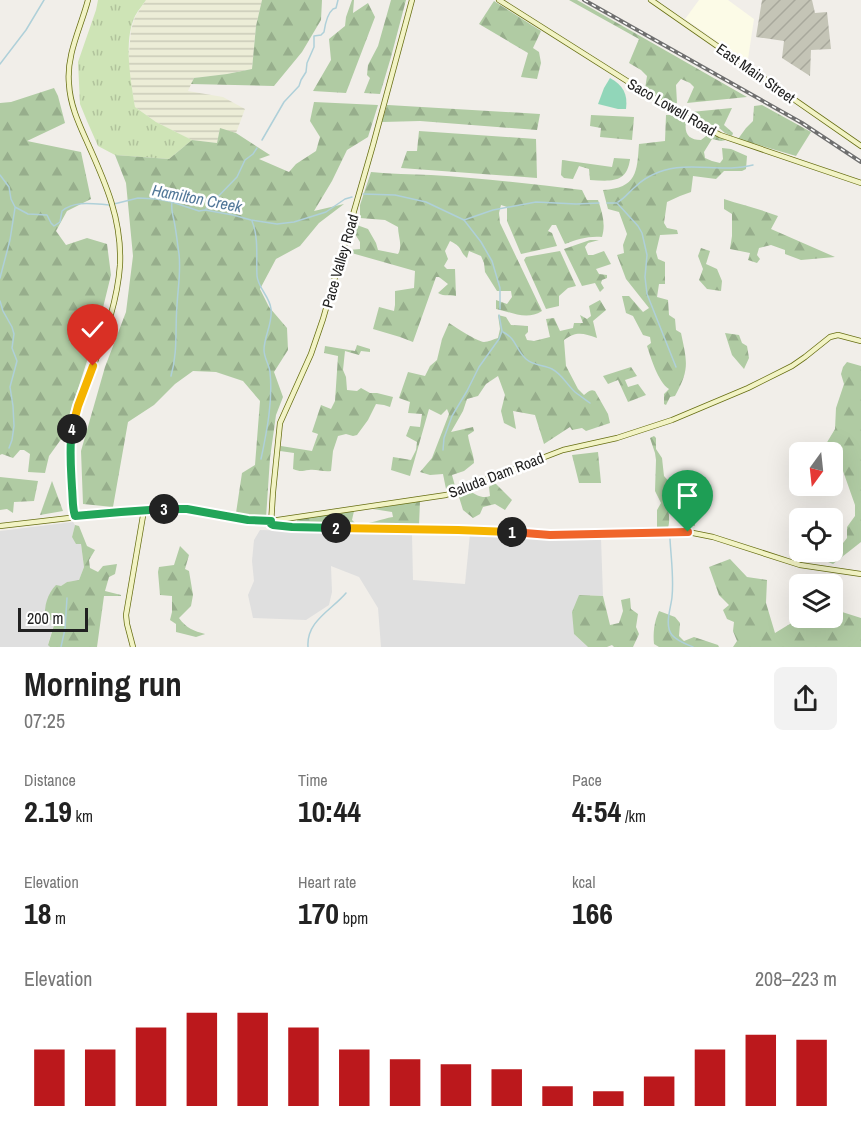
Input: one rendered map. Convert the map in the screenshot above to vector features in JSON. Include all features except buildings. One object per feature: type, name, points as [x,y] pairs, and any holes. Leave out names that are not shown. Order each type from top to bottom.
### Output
[{"type":"street","points":[[75,516],[70,455],[73,428],[78,406],[115,302],[120,263],[120,243],[113,205],[74,111],[69,84],[68,74],[72,50],[88,0]]},
{"type":"street","name":"Pace Valley Road","points":[[271,521],[280,423],[311,354],[323,319],[373,145],[411,0]]},
{"type":"street","name":"Saco Lowell Road","points":[[499,0],[670,109],[703,127],[720,135],[861,183]]},
{"type":"street","name":"East Main Street","points":[[651,0],[861,146]]},
{"type":"street","name":"Saluda Dam Road","points":[[0,526],[75,516],[187,509],[248,520],[271,521],[446,495],[545,456],[635,432],[679,417],[748,388],[792,366],[830,337],[838,335],[861,341]]},
{"type":"street","points":[[133,647],[126,615],[144,510]]},
{"type":"street","points":[[271,521],[273,525],[319,528],[465,530],[550,535],[688,532],[713,537],[794,563],[861,573]]},
{"type":"shaded area","points":[[146,0],[262,0],[256,26],[252,69],[194,78],[188,91],[223,97],[245,109],[236,133],[220,129],[217,143],[192,140],[156,122],[135,107],[128,65],[131,30],[135,17]]},
{"type":"shaded area","points":[[699,0],[728,0],[754,19],[748,59],[745,61],[685,19]]},
{"type":"shaded area","points":[[762,0],[812,0],[815,13],[827,12],[831,49],[811,50],[810,76],[782,58],[784,41],[756,37]]},
{"type":"shaded area","points":[[73,522],[75,525],[72,537],[81,544],[84,567],[79,580],[67,582],[61,586],[55,621],[48,644],[50,647],[0,647],[0,531]]},
{"type":"shaded area","points":[[260,530],[412,534],[413,580],[465,584],[470,534],[601,538],[603,596],[579,595],[574,634],[588,647],[381,647],[378,608],[359,577],[331,566],[332,592],[329,605],[306,620],[253,618],[248,595],[254,581],[252,561],[254,540]]},
{"type":"green space","points":[[98,0],[146,0],[135,16],[129,37],[129,61],[135,107],[156,122],[192,140],[169,159],[115,155],[98,146],[80,104],[78,62]]},
{"type":"green space","points":[[262,0],[322,0],[321,20],[302,52],[274,86],[191,84],[194,78],[252,69],[256,26]]},
{"type":"green space","points":[[352,0],[354,0],[353,13],[368,3],[375,17],[346,93],[313,91],[331,60],[329,39],[345,26]]},
{"type":"green space","points":[[391,0],[406,0],[391,57],[380,94],[364,93],[370,78],[367,75],[368,65],[378,46]]},
{"type":"green space","points":[[569,0],[577,0],[747,97],[687,103],[694,87],[681,79],[676,85],[677,103],[668,103],[660,99],[645,89],[647,76],[629,63],[639,39]]},
{"type":"green space","points":[[494,1],[541,31],[533,48],[539,52],[541,63],[537,79],[521,77],[528,53],[479,24]]},
{"type":"green space","points":[[610,78],[624,90],[626,109],[598,104]]},
{"type":"green space","points":[[54,88],[65,123],[27,141],[81,152],[91,199],[67,211],[56,231],[66,245],[87,238],[107,244],[111,275],[99,324],[62,438],[49,456],[45,473],[28,472],[30,454],[24,450],[20,450],[13,458],[0,455],[0,103],[11,102]]},
{"type":"green space","points":[[314,102],[378,105],[368,137],[347,150],[314,211],[344,204],[319,223],[300,246],[276,259],[260,289],[269,307],[287,328],[288,350],[274,372],[283,397],[276,415],[270,458],[266,518],[236,513],[242,473],[255,465],[260,401],[243,381],[216,372],[193,371],[175,384],[154,405],[128,422],[113,507],[83,504],[81,451],[105,367],[126,312],[133,256],[126,183],[115,155],[169,159],[192,140],[217,143],[220,128],[236,133],[270,155],[259,159],[289,172],[296,164],[316,151],[320,137],[310,121]]},
{"type":"green space","points":[[387,105],[540,114],[537,130],[420,121],[382,122]]},
{"type":"green space","points":[[762,105],[811,132],[796,156],[738,139],[753,121],[754,106]]},
{"type":"green space","points":[[732,108],[724,125],[733,133],[732,136],[718,127],[689,117],[691,112]]},
{"type":"green space","points":[[591,115],[634,117],[632,140],[600,137],[601,128],[590,126]]},
{"type":"green space","points":[[666,115],[686,122],[688,136],[693,139],[701,140],[710,133],[726,140],[712,139],[704,152],[705,158],[720,163],[723,159],[722,148],[747,156],[746,169],[724,171],[716,179],[693,176],[691,192],[667,202],[664,223],[667,228],[677,230],[678,234],[660,235],[656,252],[658,259],[665,262],[665,284],[659,284],[657,297],[668,300],[669,315],[675,319],[676,330],[681,333],[686,365],[680,387],[666,405],[664,394],[669,389],[661,381],[653,363],[647,346],[651,343],[650,337],[643,335],[633,316],[626,313],[622,296],[629,296],[643,312],[649,308],[626,279],[617,255],[624,253],[623,245],[627,234],[619,212],[608,209],[603,190],[623,186],[633,177],[639,144],[665,141]]},
{"type":"green space","points":[[419,131],[536,139],[537,178],[401,168],[407,151],[417,151]]},
{"type":"green space","points":[[614,158],[630,159],[625,173],[616,179],[590,180],[589,169],[579,166],[573,179],[564,178],[561,175],[562,160],[612,167]]},
{"type":"green space","points":[[371,172],[469,178],[582,190],[587,200],[598,200],[604,223],[602,237],[583,238],[565,244],[556,225],[552,225],[548,231],[552,233],[557,246],[521,254],[507,221],[507,207],[501,205],[500,223],[542,311],[525,316],[496,309],[496,300],[507,304],[512,297],[511,291],[497,291],[485,272],[481,256],[469,251],[467,258],[457,245],[450,241],[445,251],[448,259],[444,266],[447,269],[455,269],[456,296],[438,293],[448,284],[436,277],[413,342],[373,329],[379,307],[394,311],[395,291],[414,288],[415,271],[348,252],[360,249],[360,242],[353,231],[354,224],[368,229],[378,250],[398,254],[399,251],[398,227],[385,220],[360,218],[360,205]]},
{"type":"green space","points":[[724,199],[778,216],[771,229],[835,257],[801,260],[771,245],[759,248],[757,255],[760,259],[757,263],[748,260],[750,253],[730,249],[732,214],[724,209]]},
{"type":"green space","points":[[590,240],[599,240],[588,243],[585,247],[588,255],[604,251],[611,264],[596,269],[599,274],[607,275],[607,278],[602,280],[604,288],[600,292],[595,283],[582,286],[564,249]]},
{"type":"green space","points":[[701,248],[710,251],[706,264],[717,269],[722,281],[721,291],[707,289],[699,280],[703,269],[698,256]]},
{"type":"green space","points":[[560,251],[576,286],[568,288],[559,296],[559,306],[546,309],[524,260],[526,257]]},
{"type":"green space","points":[[600,300],[606,310],[593,321],[597,338],[580,334],[572,335],[564,340],[566,366],[578,389],[584,395],[595,391],[608,414],[610,423],[586,431],[582,428],[572,430],[570,427],[544,444],[535,415],[513,411],[516,429],[504,423],[501,411],[505,395],[498,376],[486,384],[478,396],[467,399],[451,432],[473,427],[474,431],[468,435],[474,463],[464,471],[452,475],[455,486],[446,489],[443,474],[430,475],[420,472],[432,458],[449,414],[447,409],[441,415],[429,409],[410,476],[391,470],[393,457],[411,460],[417,442],[406,436],[410,426],[420,427],[422,414],[408,413],[410,402],[399,398],[408,372],[425,376],[430,366],[437,360],[449,323],[472,337],[486,342],[498,338],[500,329],[498,315],[506,317],[511,325],[528,326],[528,332],[525,335],[527,340],[534,341],[550,337],[546,319],[554,318],[560,331],[573,328],[574,323],[583,323],[580,315],[587,319],[591,316],[589,306]]},
{"type":"green space","points":[[725,333],[739,335],[742,343],[747,346],[749,358],[744,369],[732,355]]},
{"type":"green space","points":[[357,345],[370,349],[370,352],[361,351],[359,355],[345,351],[343,370],[347,390],[357,391],[361,388],[370,393],[393,397],[390,407],[376,404],[357,435],[338,436],[333,451],[331,471],[293,469],[294,453],[280,451],[281,446],[312,451],[318,434],[312,432],[321,405],[331,409],[335,401],[338,356],[324,353],[325,346],[355,351]]},
{"type":"green space","points":[[847,362],[861,366],[861,542],[843,556],[843,543],[847,538],[847,527],[855,516],[855,505],[843,471],[843,442],[827,442],[835,429],[836,408],[844,384],[841,374]]},
{"type":"green space","points":[[631,367],[637,376],[625,380],[628,387],[638,384],[646,395],[628,402],[618,380],[608,384],[603,376]]},
{"type":"green space","points":[[654,436],[656,449],[662,458],[664,476],[692,505],[689,519],[695,523],[695,526],[686,525],[676,498],[669,500],[668,528],[657,527],[657,510],[661,503],[655,491],[656,460],[650,438]]},
{"type":"green space","points":[[598,452],[601,483],[579,483],[572,455]]},
{"type":"green space","points":[[0,477],[38,481],[34,501],[14,502],[13,513],[7,509],[0,510]]},
{"type":"green space","points":[[52,481],[63,511],[40,515]]},
{"type":"green space","points":[[494,482],[512,500],[505,510],[495,504],[483,507],[480,514],[473,518],[463,510],[459,497],[470,491],[482,497],[490,496],[489,487]]},
{"type":"green space","points":[[420,501],[419,526],[301,525],[296,523],[298,519],[354,511],[352,520],[356,524],[365,524],[393,517],[392,512],[373,509]]},
{"type":"green space","points":[[75,525],[79,526],[87,546],[95,550],[89,560],[90,568],[98,572],[103,566],[117,564],[115,574],[109,577],[105,591],[121,596],[104,596],[97,647],[50,647],[48,645],[55,622],[46,618],[45,609],[49,596],[56,585],[61,586],[67,582],[79,580],[84,567],[81,544],[76,544],[72,537]]},
{"type":"green space","points":[[180,546],[189,555],[185,569],[189,571],[193,595],[191,606],[179,618],[190,629],[205,634],[196,637],[176,632],[176,624],[170,620],[172,596],[160,595],[159,567],[174,565]]},
{"type":"green space","points":[[730,559],[747,577],[767,580],[766,603],[775,633],[789,624],[789,628],[843,628],[843,612],[861,618],[861,647],[733,647],[737,641],[733,631],[734,622],[727,619],[723,610],[729,605],[719,595],[709,567]]},
{"type":"green space","points":[[579,595],[603,596],[610,625],[619,623],[623,611],[621,600],[630,598],[631,609],[638,614],[636,627],[639,634],[633,647],[614,647],[612,645],[588,647],[574,634],[572,612]]},
{"type":"green space","points":[[659,611],[675,617],[680,623],[679,636],[684,641],[694,637],[719,647],[659,647],[654,644],[655,623]]},
{"type":"waterway","points":[[0,64],[26,30],[44,0]]},
{"type":"waterway","points":[[262,140],[284,102],[299,86],[314,47],[314,36],[324,32],[328,17],[336,8],[338,0]]},
{"type":"waterway","points":[[206,209],[237,177],[245,160],[257,148]]},
{"type":"waterway","points":[[618,202],[646,178],[659,172],[682,167],[730,168],[753,165]]},
{"type":"waterway","name":"Hamilton Creek","points":[[0,175],[9,187],[15,207],[28,214],[47,215],[54,226],[60,222],[62,211],[73,205],[110,205]]},
{"type":"waterway","name":"Hamilton Creek","points":[[363,194],[395,195],[426,202],[464,220],[492,261],[500,288],[500,309]]},
{"type":"waterway","name":"Hamilton Creek","points":[[114,204],[138,198],[157,199],[199,211],[205,210],[277,224],[294,222],[326,212],[352,197]]},
{"type":"waterway","points":[[171,376],[180,267],[172,202]]},
{"type":"waterway","name":"Hamilton Creek","points":[[464,220],[493,210],[536,202],[599,203]]},
{"type":"waterway","name":"Hamilton Creek","points":[[607,203],[617,203],[642,233],[647,255],[645,277],[647,294],[676,367]]},
{"type":"waterway","points":[[0,278],[10,240],[15,208]]},
{"type":"waterway","points":[[252,221],[256,241],[257,276],[259,285],[269,300],[271,314],[264,350],[270,372],[270,404],[261,459]]},
{"type":"waterway","points":[[0,301],[14,334],[12,348],[17,361],[10,387],[14,426],[9,448]]},
{"type":"waterway","points":[[443,450],[444,438],[452,416],[479,367],[499,339],[502,331],[499,315]]},
{"type":"waterway","points":[[503,332],[511,338],[526,359],[556,371],[575,392],[590,403]]},
{"type":"waterway","points":[[670,539],[673,583],[668,626],[674,637],[693,647]]},
{"type":"waterway","points":[[308,647],[308,638],[315,623],[346,593]]},
{"type":"waterway","points":[[61,647],[67,598]]},
{"type":"railway","points":[[584,0],[802,123],[861,162]]},
{"type":"route","points":[[93,366],[78,406],[71,441],[72,500],[75,516],[187,509],[248,520],[271,521],[273,525],[309,528],[465,530],[550,535],[688,532]]}]
